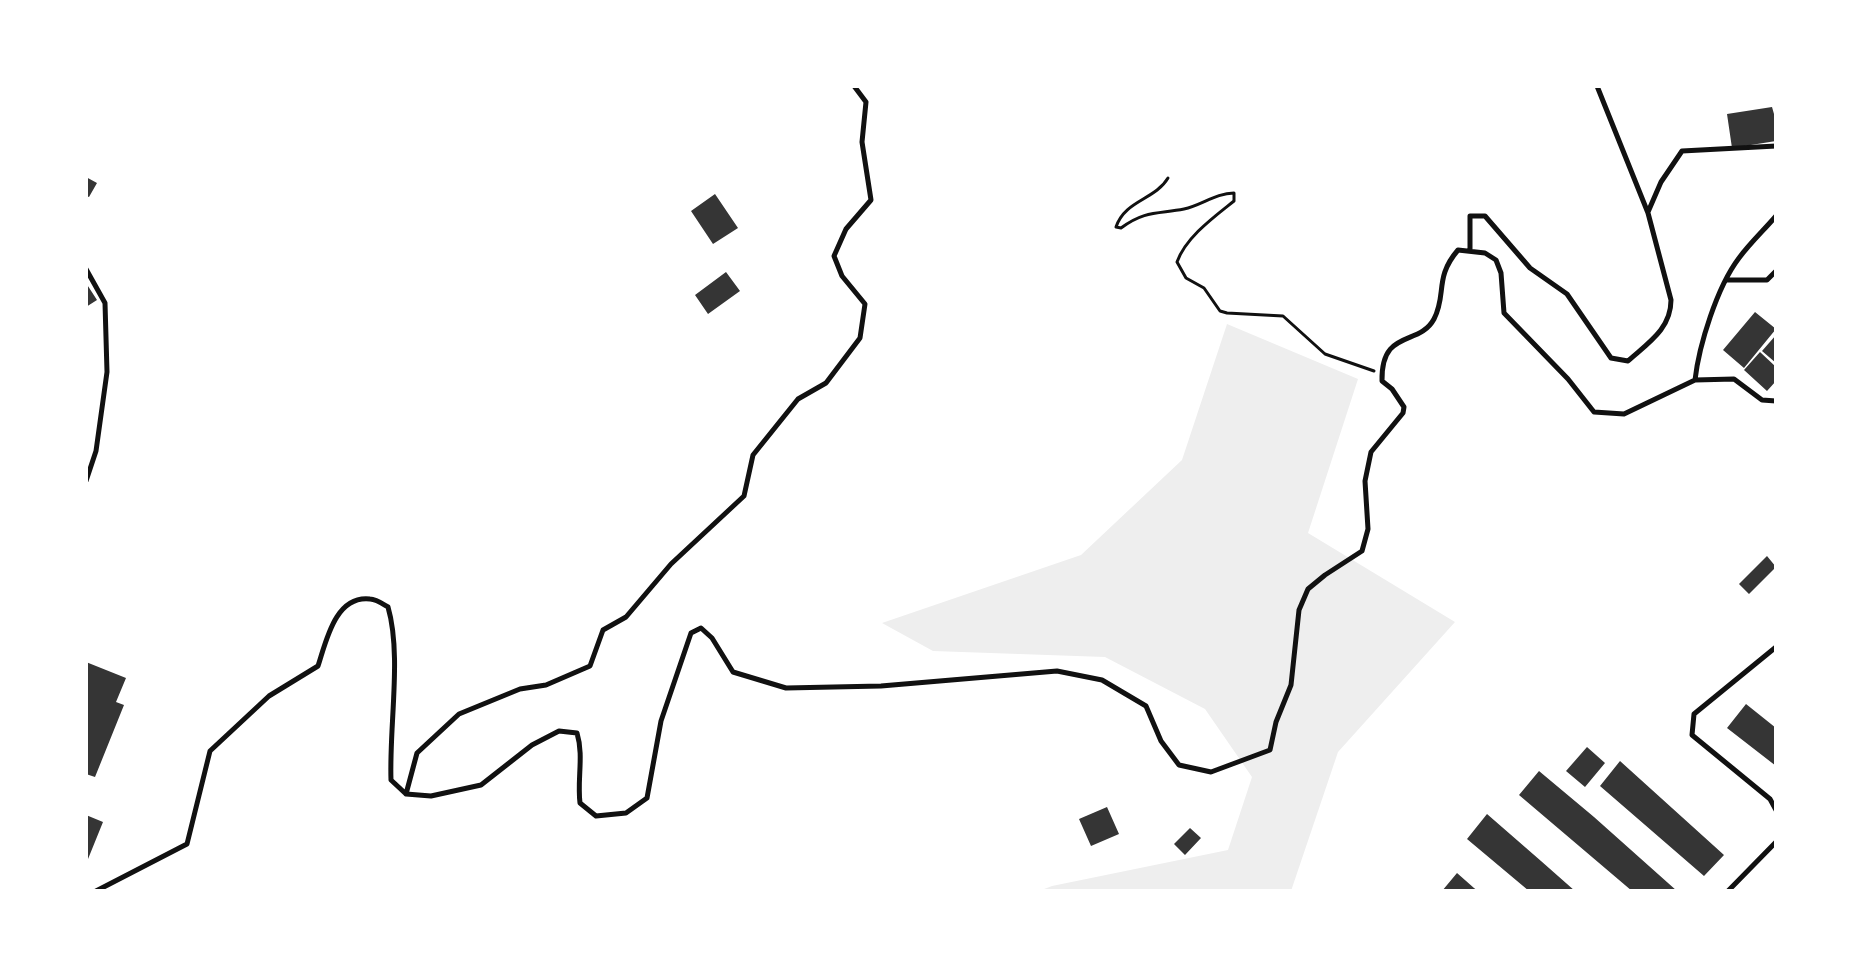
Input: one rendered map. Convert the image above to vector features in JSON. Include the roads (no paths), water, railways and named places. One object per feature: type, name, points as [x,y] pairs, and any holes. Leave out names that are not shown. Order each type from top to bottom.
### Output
[{"type":"lane","points":[[406,794],[417,753],[459,714],[520,689],[546,685],[590,666],[603,630],[626,617],[671,564],[744,496],[753,455],[798,399],[826,383],[860,338],[865,304],[842,276],[834,256],[846,229],[871,200],[862,142],[866,102],[854,86]]},
{"type":"lane","points":[[1470,249],[1470,216],[1485,216],[1530,268],[1567,294],[1611,358],[1628,361],[1663,329],[1671,312],[1671,300],[1648,213],[1597,86]]},
{"type":"lane","points":[[1648,213],[1661,182],[1682,151],[1776,146]]},
{"type":"lane","points":[[1695,380],[1699,350],[1726,280],[1737,260],[1776,216]]},
{"type":"lane","points":[[96,891],[187,844],[210,751],[269,696],[318,666],[332,622],[352,602],[371,598],[388,607],[395,629],[391,780],[406,794],[431,796],[481,785],[532,745],[559,731],[577,733],[582,751],[578,780],[580,803],[596,816],[626,813],[647,798],[661,721],[691,633],[701,628],[712,638],[733,672],[786,688],[881,686],[1057,671],[1102,680],[1146,706],[1161,741],[1179,765],[1211,772],[1270,750],[1276,722],[1291,685],[1299,610],[1308,589],[1362,551],[1368,529],[1365,481],[1371,452],[1403,413],[1404,407],[1392,389],[1382,381],[1384,358],[1392,346],[1426,328],[1434,319],[1447,263],[1458,250],[1470,249],[1496,260],[1501,273],[1504,313],[1568,379],[1594,412],[1624,414],[1695,380],[1734,379],[1762,400],[1776,401]]},
{"type":"lane","points":[[86,269],[105,303],[107,372],[96,451],[86,481]]},
{"type":"lane","points":[[1726,280],[1767,280],[1776,271]]},
{"type":"lane","points":[[1776,647],[1694,714],[1692,735],[1770,799],[1776,810]]},
{"type":"lane","points":[[1728,891],[1776,842]]}]
